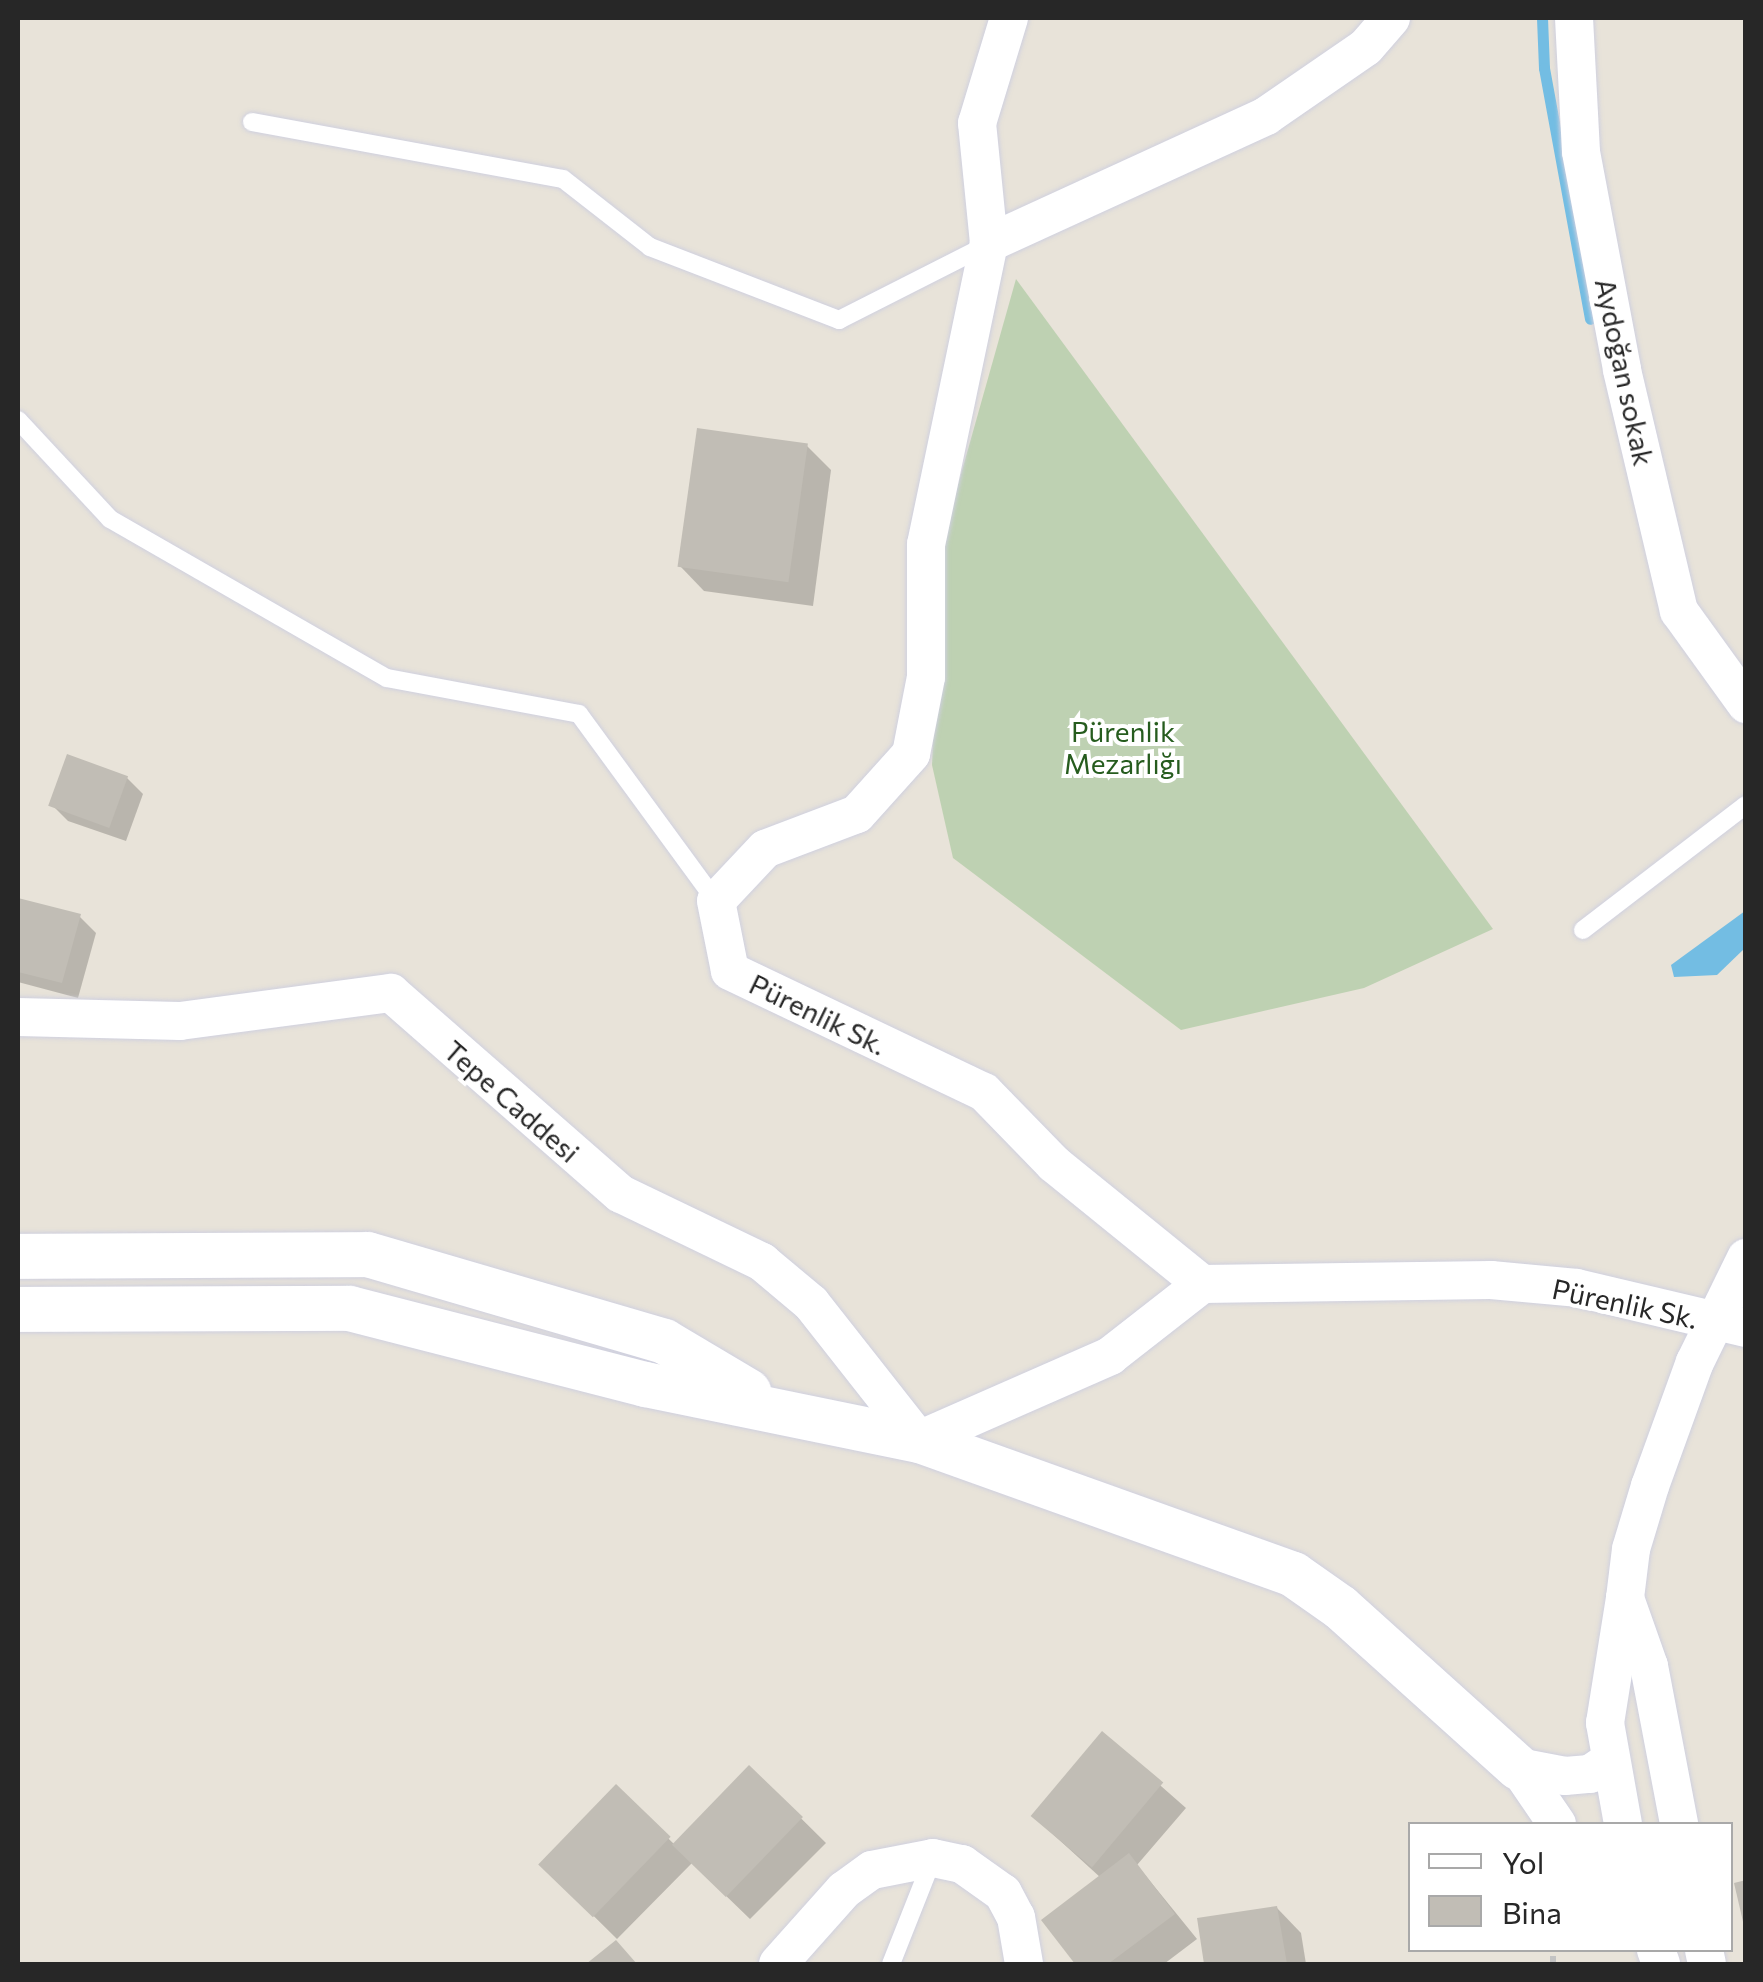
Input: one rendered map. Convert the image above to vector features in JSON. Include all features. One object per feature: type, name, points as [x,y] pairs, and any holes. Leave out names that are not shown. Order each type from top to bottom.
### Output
[{"type":"street","points":[[716,901],[764,850],[857,814],[911,754],[926,677],[926,544],[990,243],[977,124],[1009,18]]},
{"type":"street","points":[[990,243],[1266,116],[1366,46],[1392,18]]},
{"type":"street","name":"Aydoğan sokak","points":[[1574,18],[1581,152],[1622,370],[1680,611],[1746,704]]},
{"type":"street","name":"Pürenlik Sk.","points":[[716,901],[730,971],[984,1092],[1054,1164],[1202,1284],[1490,1280],[1578,1288],[1729,1325]]},
{"type":"street","name":"Tepe Caddesi","points":[[18,1017],[180,1020],[390,992],[621,1194],[762,1262],[811,1303],[919,1440]]},
{"type":"street","points":[[18,1256],[367,1254],[664,1341],[771,1404]]},
{"type":"street","points":[[1624,1822],[1605,1723],[1631,1550],[1650,1486],[1729,1325],[1746,1258]]},
{"type":"street","points":[[919,1440],[1110,1356],[1202,1284]]},
{"type":"street","points":[[18,1309],[349,1308],[645,1384],[771,1404],[919,1440],[1293,1574],[1340,1607],[1518,1767],[1556,1822]]},
{"type":"street","points":[[1626,1598],[1648,1666],[1679,1822]]},
{"type":"street","points":[[1662,1742],[1663,1822]]},
{"type":"street","points":[[1518,1767],[1565,1776],[1590,1774],[1610,1760]]},
{"type":"street","points":[[1565,1776],[1623,1822]]},
{"type":"street","points":[[778,1964],[844,1890],[872,1870],[933,1858],[962,1864],[1002,1893],[1016,1918],[1024,1964]]},
{"type":"lane","points":[[252,122],[563,179],[650,247],[839,320],[990,243]]},
{"type":"lane","points":[[18,420],[110,519],[386,678],[579,714],[716,901]]},
{"type":"lane","points":[[1584,930],[1746,805]]},
{"type":"lane","points":[[891,1964],[933,1858]]},
{"type":"green space","name":"Pürenlik Mezarlığı","points":[[1016,279],[1493,929],[1364,988],[1181,1030],[953,858],[932,765],[941,545]]},
{"type":"water","points":[[1745,911],[1745,948],[1717,975],[1674,977],[1671,965]]},
{"type":"building","points":[[697,428],[808,444],[788,582],[678,567]]},
{"type":"building","points":[[67,754],[128,776],[109,828],[48,806]]},
{"type":"building","points":[[18,898],[81,914],[62,983],[18,972]]},
{"type":"building","points":[[1102,1731],[1163,1782],[1092,1867],[1031,1816]]},
{"type":"building","points":[[749,1765],[803,1817],[726,1897],[672,1845]]},
{"type":"building","points":[[616,1784],[671,1837],[593,1917],[538,1865]]},
{"type":"building","points":[[1129,1853],[1175,1914],[1108,1964],[1075,1964],[1041,1920]]},
{"type":"building","points":[[1746,1880],[1746,1926],[1744,1926],[1734,1883]]},
{"type":"building","points":[[1277,1906],[1287,1964],[1204,1964],[1197,1918]]},
{"type":"building","points":[[616,1940],[637,1964],[586,1964]]},
{"type":"waterway","points":[[1542,18],[1544,68],[1590,319]]}]
